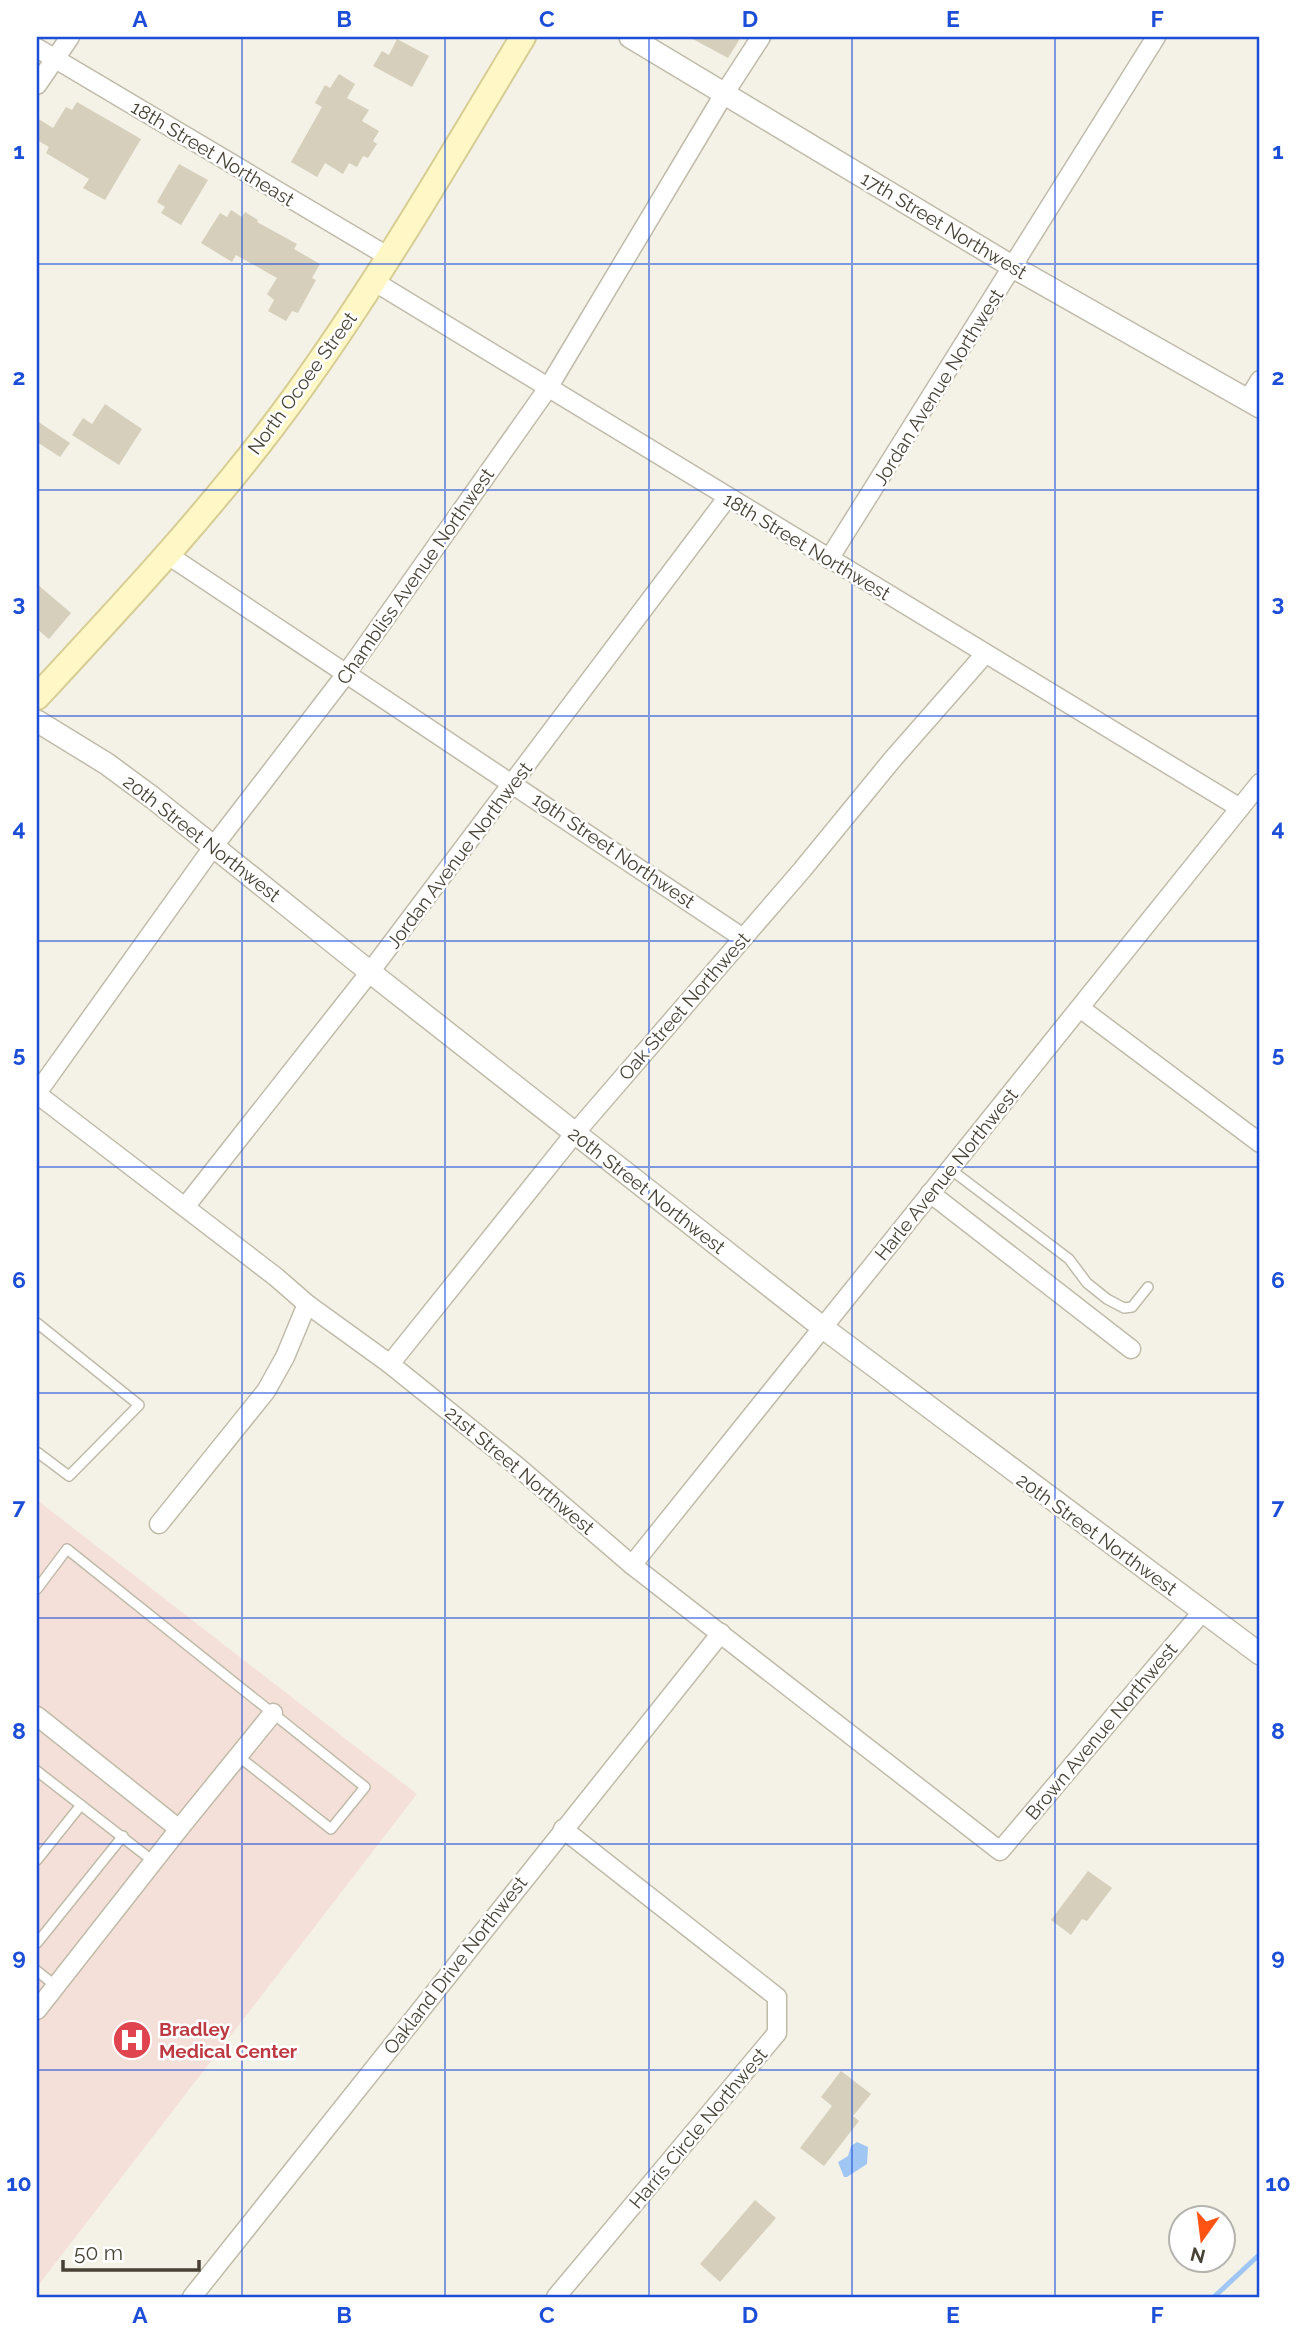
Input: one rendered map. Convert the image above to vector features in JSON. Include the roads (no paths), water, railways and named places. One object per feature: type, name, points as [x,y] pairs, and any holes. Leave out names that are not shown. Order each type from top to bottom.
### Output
[{"type":"main road","name":"North Ocoee Street","points":[[37,697],[168,555],[295,396],[375,282],[523,37]]},
{"type":"street","points":[[37,85],[71,37]]},
{"type":"street","name":"17th Street Northwest","points":[[630,37],[1013,267],[1254,404]]},
{"type":"street","name":"Chambliss Avenue Northwest","points":[[37,1094],[213,847],[346,674],[548,388],[761,37]]},
{"type":"street","name":"Jordan Avenue Northwest","points":[[829,559],[1156,37]]},
{"type":"street","name":"18th Street Northeast","points":[[37,48],[389,257]]},
{"type":"street","name":"18th Street Northwest","points":[[375,282],[1240,808]]},
{"type":"street","points":[[1254,404],[1260,380]]},
{"type":"street","name":"Jordan Avenue Northwest","points":[[185,1207],[370,972],[727,498]]},
{"type":"street","name":"19th Street Northwest","points":[[168,555],[743,938]]},
{"type":"street","name":"Oak Street Northwest","points":[[390,1364],[575,1133],[985,654]]},
{"type":"street","name":"20th Street Northwest","points":[[37,721],[107,764],[821,1327],[1260,1654]]},
{"type":"street","name":"Harle Avenue Northwest","points":[[632,1565],[1260,783]]},
{"type":"street","points":[[1080,1008],[1260,1143]]},
{"type":"street","name":"21st Street Northwest","points":[[37,1094],[276,1277],[307,1304],[390,1364],[519,1467],[632,1565],[1000,1852]]},
{"type":"street","points":[[930,1194],[1131,1349]]},
{"type":"street","points":[[159,1524],[266,1391],[285,1357],[307,1304]]},
{"type":"street","name":"Brown Avenue Northwest","points":[[1000,1852],[1203,1611]]},
{"type":"street","name":"Oakland Drive Northwest","points":[[192,2297],[721,1633]]},
{"type":"street","points":[[37,2010],[273,1713]]},
{"type":"street","points":[[37,1716],[179,1829]]},
{"type":"street","name":"Harris Circle Northwest","points":[[556,2297],[777,2033],[776,1997],[563,1829]]},
{"type":"lane","points":[[950,1169],[1069,1259],[1087,1283],[1107,1299],[1124,1308],[1132,1307],[1148,1287]]},
{"type":"lane","points":[[37,1323],[139,1405],[69,1476],[37,1452]]},
{"type":"lane","points":[[37,1588],[67,1549],[365,1787],[331,1829],[238,1756]]},
{"type":"lane","points":[[37,1771],[153,1861]]},
{"type":"lane","points":[[37,1860],[80,1805]]},
{"type":"lane","points":[[37,1943],[122,1836]]},
{"type":"lane","points":[[37,1971],[56,1986]]},
{"type":"water","points":[[857,2142],[868,2147],[867,2164],[844,2177],[838,2162],[848,2156],[851,2146]]},
{"type":"waterway","points":[[1214,2297],[1260,2254]]},
{"type":"place","name":"Bradley Medical Center","points":[[132,2040]]}]
